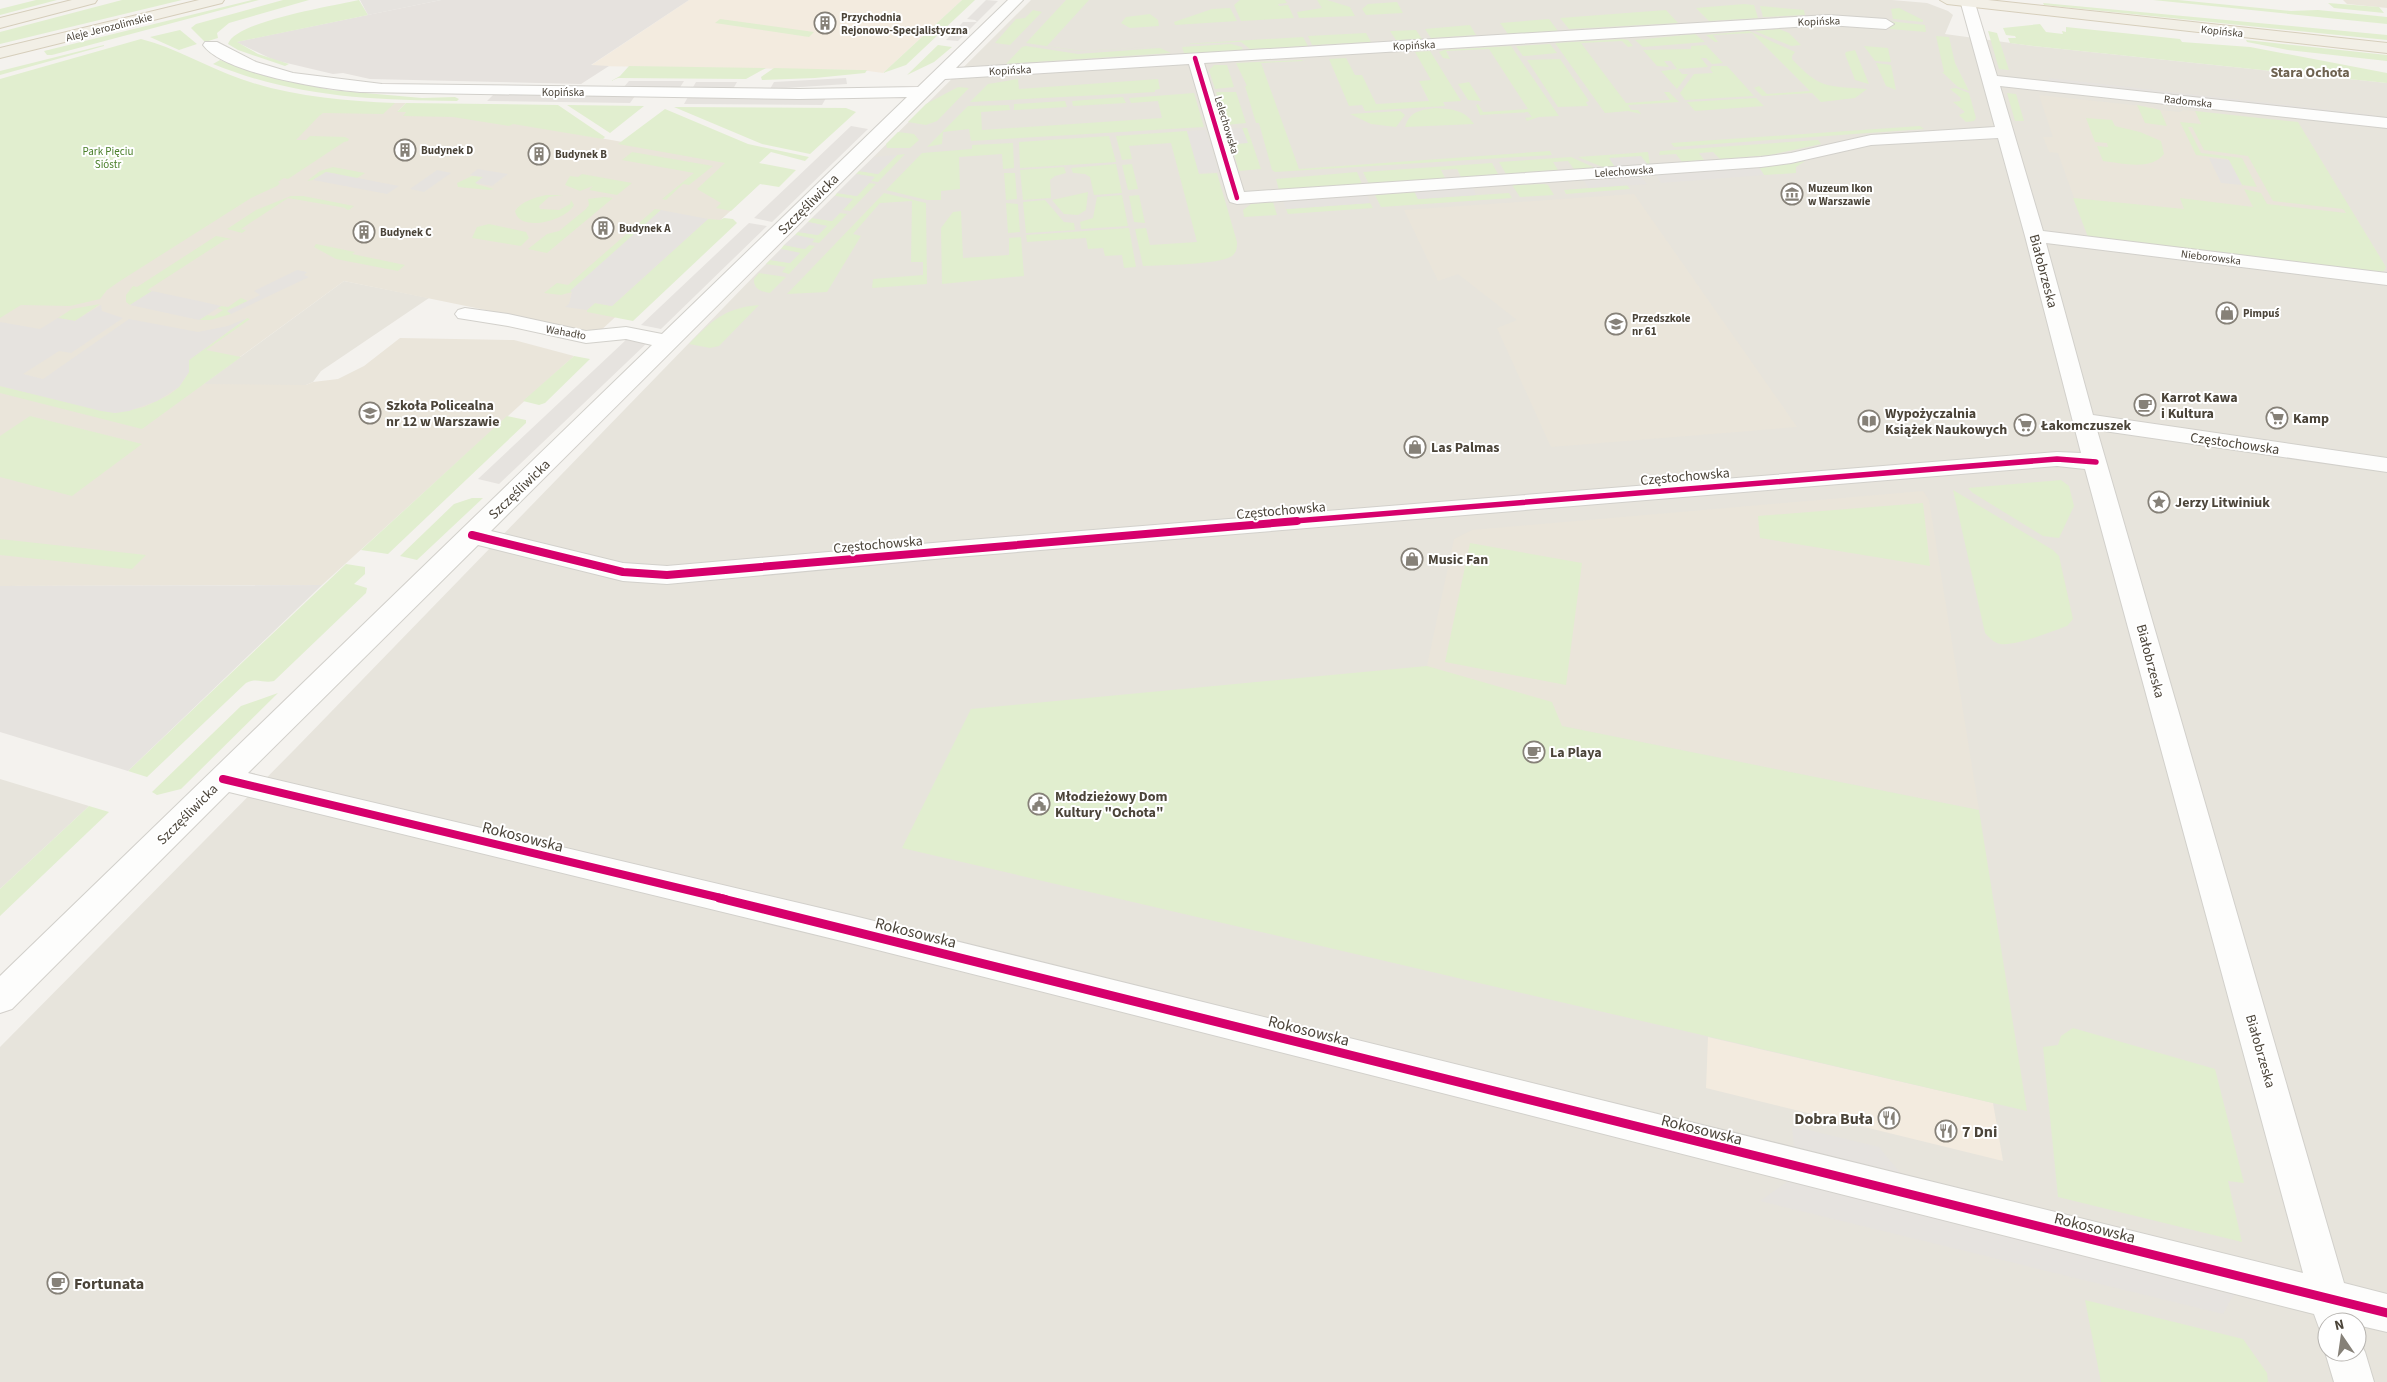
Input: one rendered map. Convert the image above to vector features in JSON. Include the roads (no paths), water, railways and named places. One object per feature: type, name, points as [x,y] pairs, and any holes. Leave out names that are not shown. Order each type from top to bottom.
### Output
[{"type":"main road","points":[[0,23],[90,0]]},
{"type":"main road","name":"Aleje Jerozolimskie","points":[[0,53],[217,0]]},
{"type":"main road","name":"Kopińska","points":[[1947,0],[2387,48]]},
{"type":"street","name":"Szczęśliwicka","points":[[0,998],[1016,0]]},
{"type":"street","name":"Białobrzeska","points":[[1967,1],[2035,236],[2083,421],[2333,1311]]},
{"type":"street","name":"Kopińska","points":[[942,74],[1828,20],[1886,24]]},
{"type":"street","name":"Kopińska","points":[[211,44],[239,60],[277,73],[326,83],[382,89],[799,94],[923,92]]},
{"type":"street","name":"Lelechowska","points":[[1196,58],[1237,198],[1761,162],[1791,158],[1871,140],[2004,132]]},
{"type":"street","name":"Radomska","points":[[1990,80],[2387,123]]},
{"type":"street","name":"Nieborowska","points":[[2035,236],[2387,279]]},
{"type":"street","name":"Wahadło","points":[[465,314],[508,320],[586,337],[626,333],[668,342]]},
{"type":"street","name":"Częstochowska","points":[[2083,421],[2387,465]]},
{"type":"street","name":"Częstochowska","points":[[472,535],[623,572],[667,575],[2057,459],[2096,462]]},
{"type":"street","name":"Rokosowska","points":[[223,779],[869,934],[2333,1311],[2387,1313]]},
{"type":"street","points":[[2348,1362],[2354,1382]]},
{"type":"place","name":"Przychodnia Rejonowo-Specjalistyczna","points":[[825,23]]},
{"type":"place","name":"Budynek D","points":[[405,150]]},
{"type":"place","name":"Budynek B","points":[[539,154]]},
{"type":"place","name":"Muzeum Ikon w Warszawie","points":[[1792,194]]},
{"type":"place","name":"Budynek A","points":[[603,228]]},
{"type":"place","name":"Budynek C","points":[[364,232]]},
{"type":"place","name":"Pimpuś","points":[[2227,313]]},
{"type":"place","name":"Przedszkole nr 61","points":[[1616,324]]},
{"type":"place","name":"Karrot Kawa i Kultura","points":[[2145,405]]},
{"type":"place","name":"Szkoła Policealna nr 12 w Warszawie","points":[[370,413]]},
{"type":"place","name":"Kamp","points":[[2277,418]]},
{"type":"place","name":"Wypożyczalnia Książek Naukowych","points":[[1869,421]]},
{"type":"place","name":"Łakomczuszek","points":[[2025,425]]},
{"type":"place","name":"Las Palmas","points":[[1415,447]]},
{"type":"place","name":"Jerzy Litwiniuk","points":[[2159,502]]},
{"type":"place","name":"Music Fan","points":[[1412,559]]},
{"type":"place","name":"La Playa","points":[[1534,752]]},
{"type":"place","name":"Młodzieżowy Dom Kultury \"Ochota\"","points":[[1039,804]]},
{"type":"place","name":"Dobra Buła","points":[[1889,1118]]},
{"type":"place","name":"7 Dni","points":[[1946,1131]]},
{"type":"place","name":"Fortunata","points":[[58,1283]]},
{"type":"district","name":"Stara Ochota","points":[[2310,72]]},
{"type":"park label","name":"Park Pięciu Sióstr","points":[[108,157]]}]
